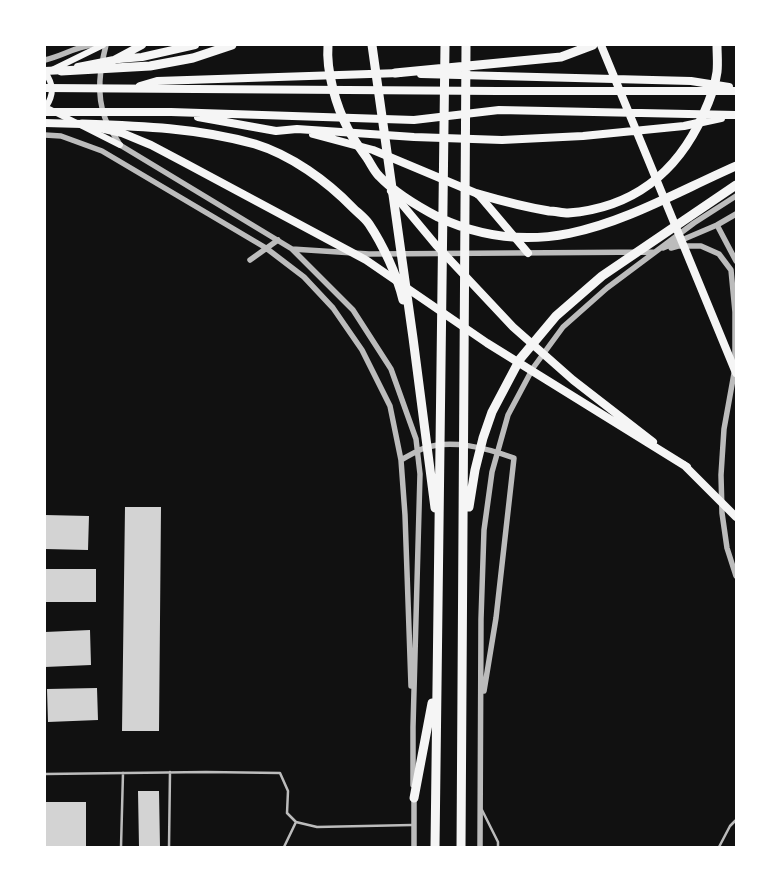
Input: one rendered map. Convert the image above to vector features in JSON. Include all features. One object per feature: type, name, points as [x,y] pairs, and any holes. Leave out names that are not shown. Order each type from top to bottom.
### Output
[{"type":"highway","points":[[114,60],[142,45]]},
{"type":"highway","points":[[60,71],[114,60],[142,57],[196,45]]},
{"type":"highway","points":[[45,72],[150,66],[193,58],[232,45]]},
{"type":"highway","points":[[328,45],[333,90],[348,129],[379,176],[436,245],[513,327],[573,380],[686,467],[736,517]]},
{"type":"highway","points":[[372,45],[413,338],[439,546]]},
{"type":"highway","points":[[435,844],[444,45]]},
{"type":"highway","points":[[461,847],[466,45]]},
{"type":"highway","points":[[394,73],[561,57],[593,45]]},
{"type":"highway","points":[[601,45],[736,373]]},
{"type":"highway","points":[[297,129],[373,150],[478,194],[509,204],[567,213],[593,208],[618,201],[646,188],[670,168],[694,136],[710,100],[717,73],[717,45]]},
{"type":"highway","points":[[133,88],[157,81],[394,73],[691,81],[736,89]]},
{"type":"highway","points":[[45,88],[498,91],[736,89]]},
{"type":"highway","points":[[45,108],[414,120],[499,110],[734,116]]},
{"type":"highway","points":[[171,112],[276,131],[297,129],[414,137],[502,140],[583,136],[684,126],[734,116]]},
{"type":"highway","points":[[45,123],[153,126],[214,134],[257,145],[299,164],[335,190],[368,223],[398,279],[413,338]]},
{"type":"highway","points":[[82,124],[122,134],[151,145],[366,260],[487,343],[686,467]]},
{"type":"highway","points":[[379,176],[418,207],[458,226],[499,236],[541,238],[573,233],[604,225],[736,166]]},
{"type":"highway","points":[[464,534],[475,470],[483,438],[492,412],[520,359],[556,316],[602,276],[736,185]]},
{"type":"highway","points":[[478,194],[528,252]]},
{"type":"highway","points":[[414,798],[436,680]]},
{"type":"main road","points":[[104,45],[45,72],[52,84],[52,97],[45,108],[120,145]]},
{"type":"street","points":[[45,60],[78,47],[92,45]]},
{"type":"street","points":[[104,45],[100,68],[100,98],[105,119],[120,145],[292,249],[353,310],[391,369],[416,439],[420,474],[413,726]]},
{"type":"street","points":[[45,135],[61,136],[102,151],[266,248],[304,277],[332,308],[362,350],[390,406],[401,460],[413,726],[414,847]]},
{"type":"street","points":[[480,847],[481,619],[484,530],[492,472],[508,415],[533,368],[563,327],[607,288],[694,223],[736,196]]},
{"type":"street","points":[[655,252],[717,225],[736,214]]},
{"type":"street","points":[[717,225],[736,261]]},
{"type":"street","points":[[250,260],[278,240]]},
{"type":"street","points":[[292,249],[369,254],[655,252],[678,246],[701,246],[719,254],[731,270],[735,312],[734,368],[724,429],[721,475],[722,514],[727,548],[736,576]]},
{"type":"street","points":[[401,460],[424,449],[453,444],[486,448],[514,458],[496,618],[482,709]]},
{"type":"lane","points":[[169,847],[170,772]]},
{"type":"lane","points":[[121,847],[122,773]]},
{"type":"lane","points":[[45,774],[280,773],[288,791],[287,813],[296,822],[317,827],[414,825]]},
{"type":"lane","points":[[481,808],[498,842],[498,847]]},
{"type":"lane","points":[[720,847],[730,826],[736,820]]},
{"type":"lane","points":[[284,847],[296,822]]},
{"type":"building","points":[[125,507],[161,507],[159,731],[122,731]]},
{"type":"building","points":[[45,515],[89,516],[88,550],[45,549]]},
{"type":"building","points":[[45,569],[96,569],[96,602],[45,602]]},
{"type":"building","points":[[90,630],[91,665],[45,667],[45,632]]},
{"type":"building","points":[[97,688],[98,720],[48,722],[47,689]]},
{"type":"building","points":[[138,791],[159,791],[160,847],[139,847]]},
{"type":"building","points":[[45,802],[86,802],[86,847],[45,847]]}]
